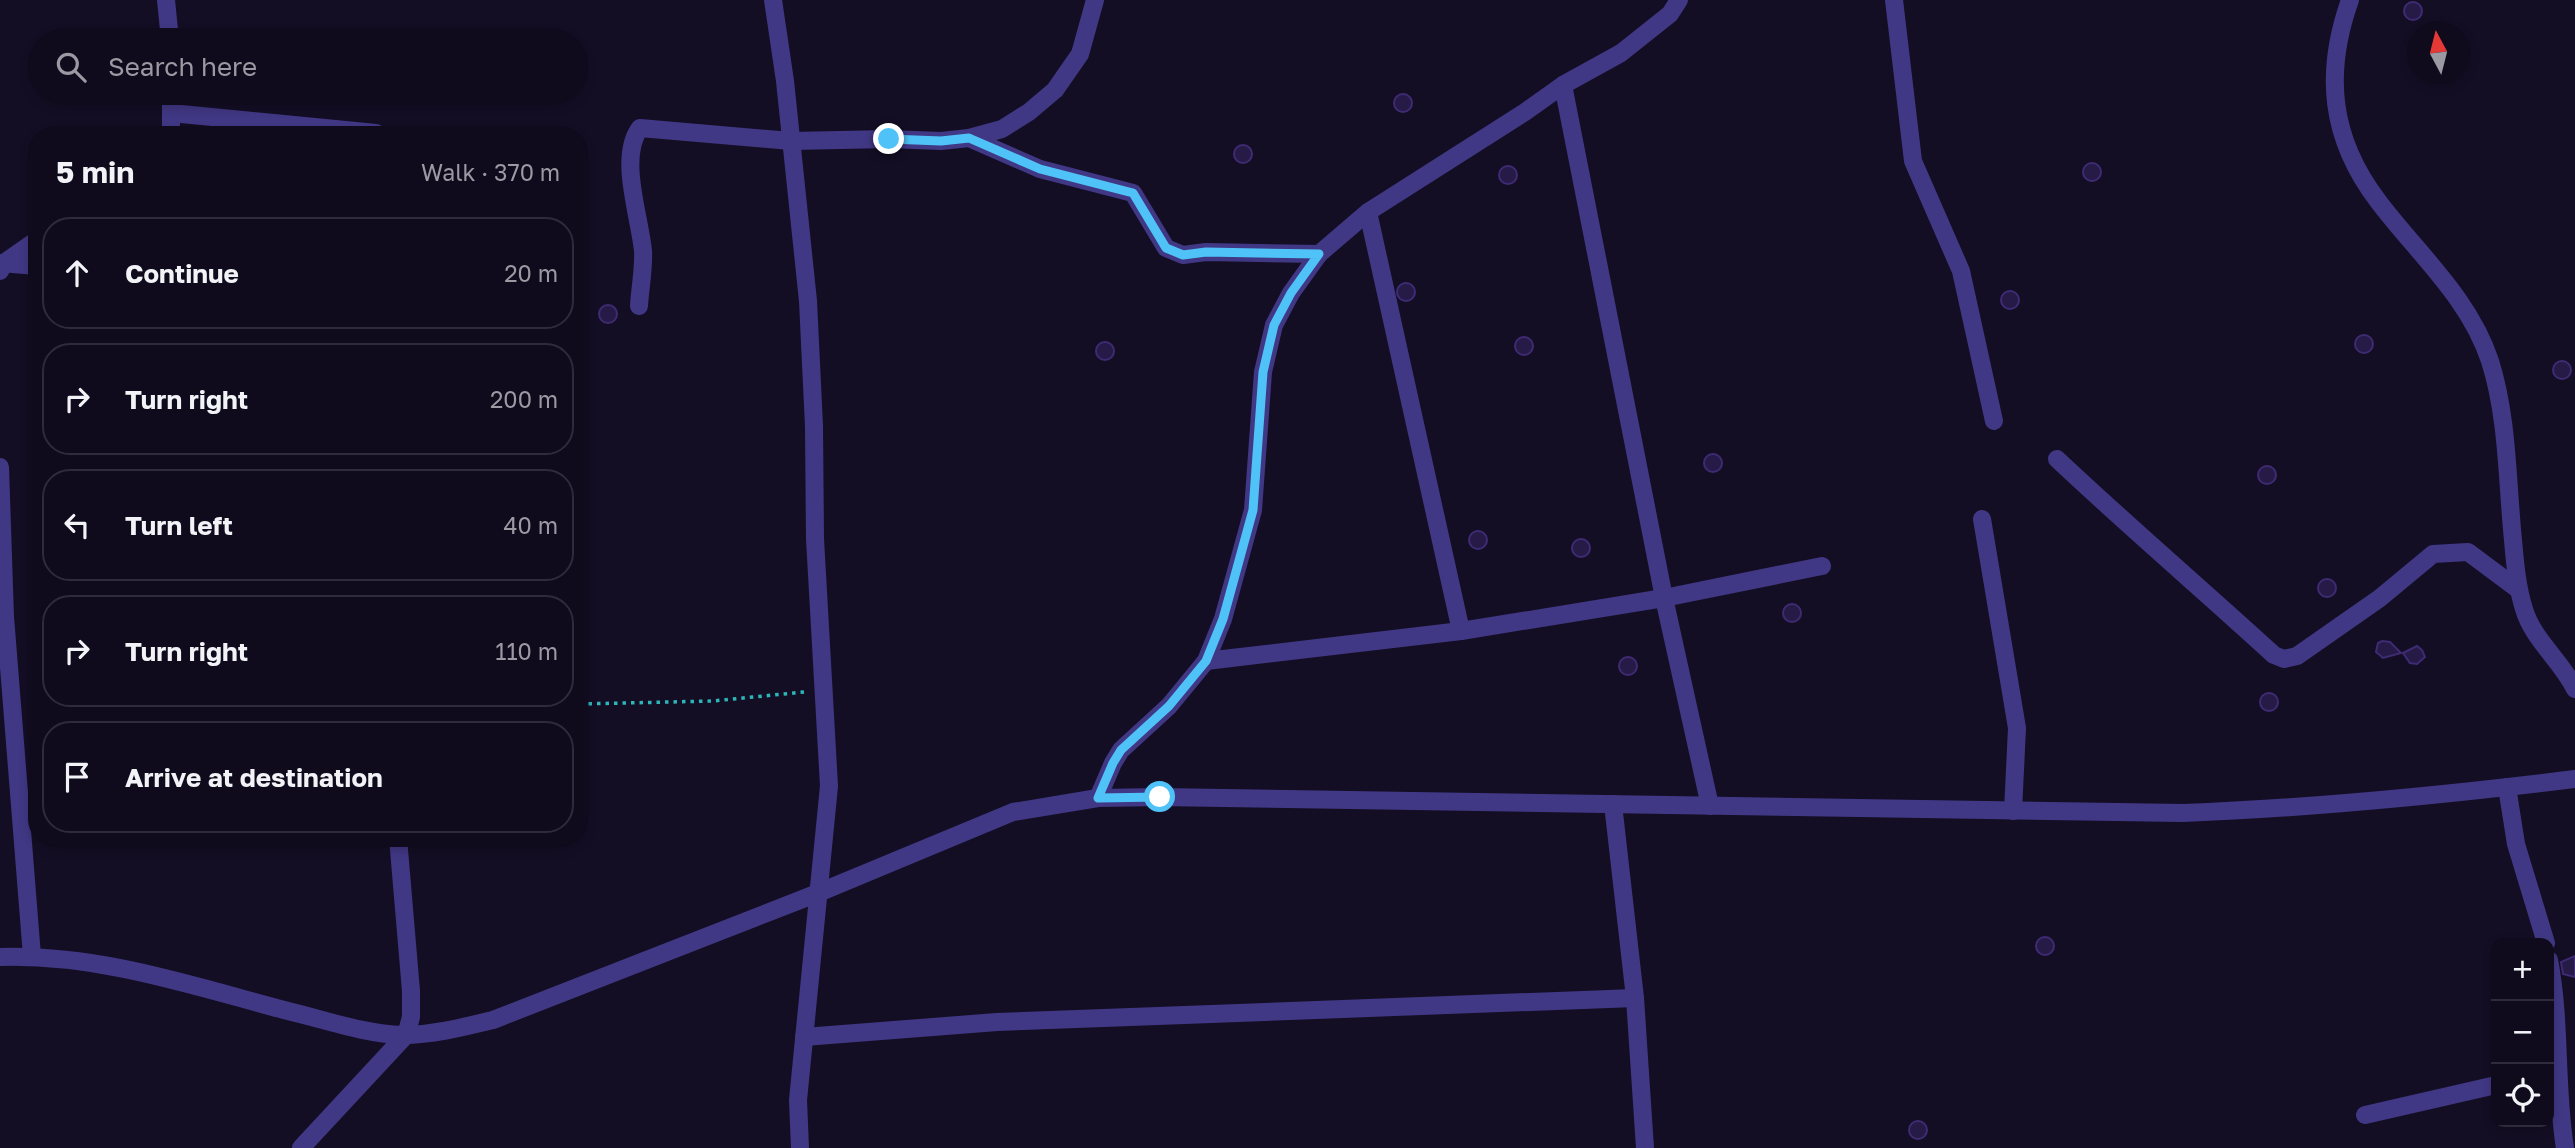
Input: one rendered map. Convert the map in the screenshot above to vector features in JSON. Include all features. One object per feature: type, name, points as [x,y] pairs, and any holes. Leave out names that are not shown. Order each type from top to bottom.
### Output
[{"type":"street","points":[[166,0],[169,28]]},
{"type":"street","points":[[774,0],[808,301],[814,426],[815,539],[829,786],[798,1100],[800,1148]]},
{"type":"street","points":[[639,306],[643,253],[630,160],[634,137],[640,128],[791,141],[941,141],[1002,130],[1055,90],[1080,54],[1096,0]]},
{"type":"street","points":[[1894,0],[1913,161],[1961,271],[1994,421]]},
{"type":"street","points":[[2345,4],[2334,61],[2334,103],[2339,126],[2354,163],[2377,200],[2446,281],[2483,342],[2495,380],[2519,590],[2530,627],[2575,688]]},
{"type":"street","points":[[1098,798],[1121,750],[1169,706],[1206,661],[1223,619],[1253,510],[1263,372],[1274,325],[1291,293],[1319,254],[1368,212],[1563,85],[1621,53],[1672,5]]},
{"type":"street","points":[[1563,85],[1664,598],[1710,806]]},
{"type":"street","points":[[171,126],[172,105]]},
{"type":"street","points":[[172,113],[305,126]]},
{"type":"street","points":[[969,138],[1040,169],[1133,193],[1166,248],[1183,255],[1206,252],[1319,254]]},
{"type":"street","points":[[1368,212],[1461,631]]},
{"type":"street","points":[[1,266],[28,246]]},
{"type":"street","points":[[1,266],[28,266]]},
{"type":"street","points":[[2057,459],[2147,544],[2174,564],[2274,655],[2284,659],[2297,656],[2370,606],[2433,554],[2468,552],[2519,590]]},
{"type":"street","points":[[0,467],[5,617],[32,956]]},
{"type":"street","points":[[1982,519],[2017,728],[2013,811]]},
{"type":"street","points":[[1206,661],[1461,631],[1664,598],[1822,566]]},
{"type":"street","points":[[0,957],[32,956],[80,960],[127,969],[191,983],[240,999],[345,1026],[406,1035],[460,1028],[493,1020],[818,893],[1013,812],[1098,798],[2183,813],[2273,810],[2575,779]]},
{"type":"street","points":[[2507,788],[2516,844],[2544,938]]},
{"type":"street","points":[[1613,804],[1635,998],[1645,1148]]},
{"type":"street","points":[[301,1148],[406,1035],[411,1017],[411,991],[399,847]]},
{"type":"street","points":[[2554,996],[2557,1017],[2554,1089],[2565,1148]]},
{"type":"street","points":[[804,1037],[997,1022],[1635,998]]},
{"type":"street","points":[[2365,1115],[2491,1086]]},
{"type":"path","points":[[588,704],[713,701],[824,691]]},
{"type":"building","points":[[2413,2],[2419,5],[2422,11],[2419,17],[2413,20],[2407,17],[2404,11],[2407,5]]},
{"type":"building","points":[[1403,94],[1409,97],[1412,103],[1409,109],[1403,112],[1397,109],[1394,103],[1397,97]]},
{"type":"building","points":[[1243,145],[1249,148],[1252,154],[1249,160],[1243,163],[1237,160],[1234,154],[1237,148]]},
{"type":"building","points":[[2092,163],[2098,166],[2101,172],[2098,178],[2092,181],[2086,178],[2083,172],[2086,166]]},
{"type":"building","points":[[1508,166],[1514,169],[1517,175],[1514,181],[1508,184],[1502,181],[1499,175],[1502,169]]},
{"type":"building","points":[[1406,283],[1412,286],[1415,292],[1412,298],[1406,301],[1400,298],[1397,292],[1400,286]]},
{"type":"building","points":[[2010,291],[2016,294],[2019,300],[2016,306],[2010,309],[2004,306],[2001,300],[2004,294]]},
{"type":"building","points":[[608,305],[614,308],[617,314],[614,320],[608,323],[602,320],[599,314],[602,308]]},
{"type":"building","points":[[2364,335],[2370,338],[2373,344],[2370,350],[2364,353],[2358,350],[2355,344],[2358,338]]},
{"type":"building","points":[[1524,337],[1530,340],[1533,346],[1530,352],[1524,355],[1518,352],[1515,346],[1518,340]]},
{"type":"building","points":[[1105,342],[1111,345],[1114,351],[1111,357],[1105,360],[1099,357],[1096,351],[1099,345]]},
{"type":"building","points":[[2562,361],[2568,364],[2571,370],[2568,376],[2562,379],[2556,376],[2553,370],[2556,364]]},
{"type":"building","points":[[1713,454],[1719,457],[1722,463],[1719,469],[1713,472],[1707,469],[1704,463],[1707,457]]},
{"type":"building","points":[[2267,466],[2273,469],[2276,475],[2273,481],[2267,484],[2261,481],[2258,475],[2261,469]]},
{"type":"building","points":[[1478,531],[1484,534],[1487,540],[1484,546],[1478,549],[1472,546],[1469,540],[1472,534]]},
{"type":"building","points":[[1581,539],[1587,542],[1590,548],[1587,554],[1581,557],[1575,554],[1572,548],[1575,542]]},
{"type":"building","points":[[2327,579],[2333,582],[2336,588],[2333,594],[2327,597],[2321,594],[2318,588],[2321,582]]},
{"type":"building","points":[[1792,604],[1798,607],[1801,613],[1798,619],[1792,622],[1786,619],[1783,613],[1786,607]]},
{"type":"building","points":[[2390,642],[2401,653],[2383,658],[2376,652],[2378,643]]},
{"type":"building","points":[[2417,646],[2425,657],[2417,664],[2410,663],[2403,653]]},
{"type":"building","points":[[1628,657],[1634,660],[1637,666],[1634,672],[1628,675],[1622,672],[1619,666],[1622,660]]},
{"type":"building","points":[[2269,693],[2275,696],[2278,702],[2275,708],[2269,711],[2263,708],[2260,702],[2263,696]]},
{"type":"building","points":[[2045,937],[2051,940],[2054,946],[2051,952],[2045,955],[2039,952],[2036,946],[2039,940]]},
{"type":"building","points":[[2575,956],[2575,977],[2563,974],[2561,962]]},
{"type":"building","points":[[1918,1121],[1924,1124],[1927,1130],[1924,1136],[1918,1139],[1912,1136],[1909,1130],[1912,1124]]},
{"type":"route","points":[[889,139],[941,141],[969,138],[1040,169],[1133,193],[1166,248],[1183,255],[1206,252],[1319,254],[1291,293],[1274,325],[1263,372],[1253,510],[1223,619],[1206,661],[1169,706],[1121,750],[1098,798],[1160,797]]}]
